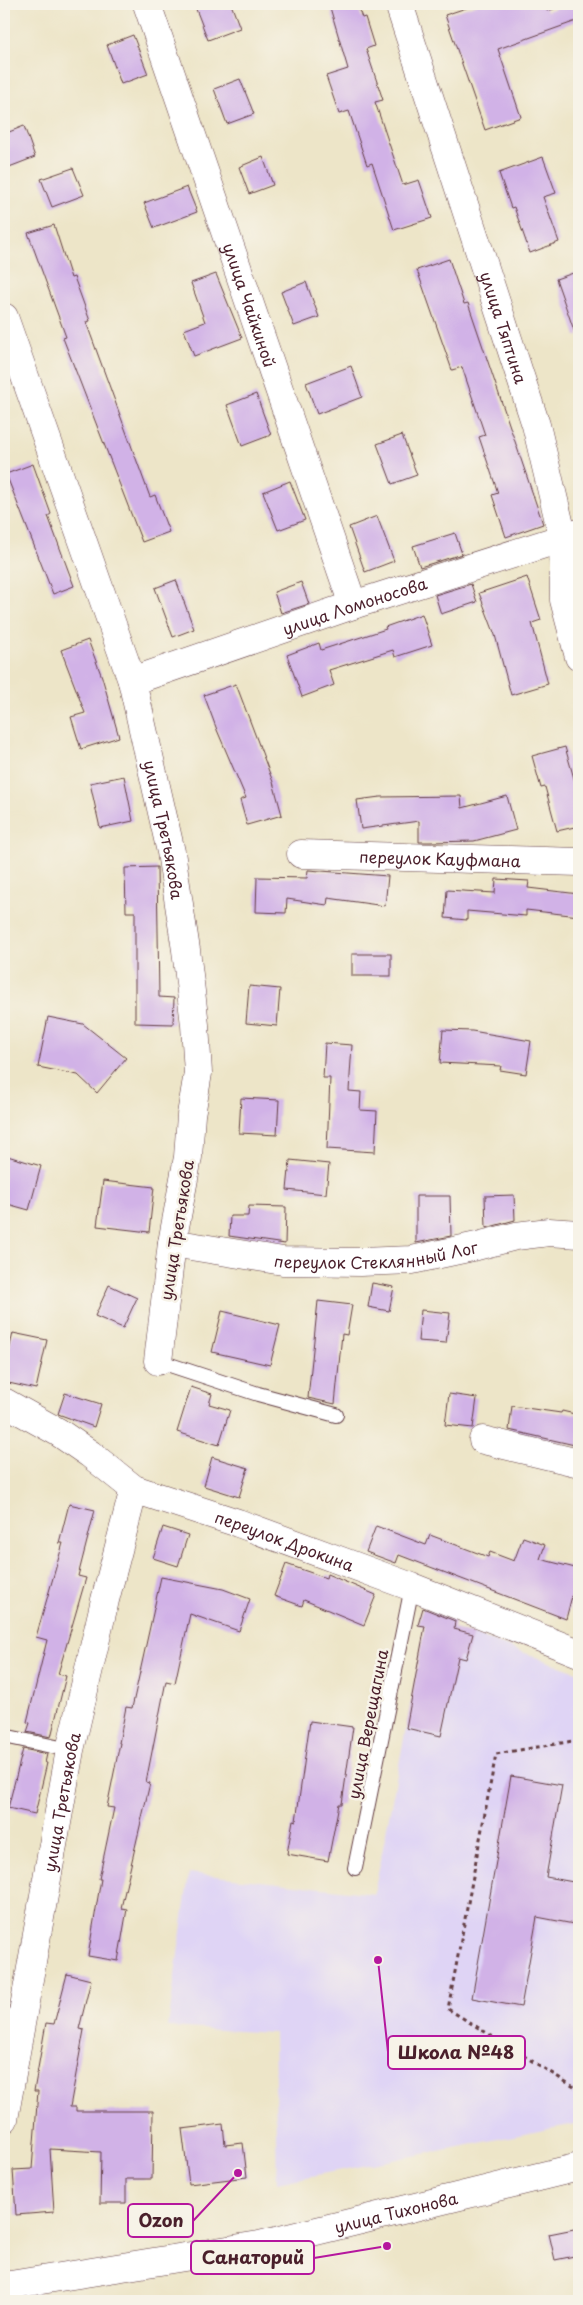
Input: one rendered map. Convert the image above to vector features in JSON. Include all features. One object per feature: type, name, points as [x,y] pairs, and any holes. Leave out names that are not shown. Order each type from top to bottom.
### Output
[{"type":"street","name":"улица Чайкиной","points":[[147,4],[353,605]]},
{"type":"street","name":"улица Тяптина","points":[[399,4],[571,536],[564,600],[579,657]]},
{"type":"street","name":"улица Третьякова","points":[[4,316],[132,681],[172,852],[195,1025],[198,1073],[191,1115],[188,1157],[172,1243],[158,1361]]},
{"type":"street","name":"улица Ломоносова","points":[[132,681],[353,605],[571,536]]},
{"type":"street","name":"переулок Кауфмана","points":[[301,854],[579,862]]},
{"type":"street","name":"переулок Стеклянный Лог","points":[[172,1243],[283,1261],[360,1262],[412,1260],[516,1236],[549,1232],[579,1234]]},
{"type":"street","name":"переулок Дрокина","points":[[4,1402],[58,1432],[90,1454],[134,1489],[238,1523],[412,1587],[579,1653]]},
{"type":"street","points":[[483,1440],[579,1462]]},
{"type":"street","name":"улица Третьякова","points":[[4,2119],[70,1750],[105,1600],[134,1489]]},
{"type":"street","name":"улица Тихонова","points":[[4,2286],[259,2245],[579,2167]]},
{"type":"lane","points":[[158,1361],[258,1394],[336,1416]]},
{"type":"lane","name":"улица Верещагина","points":[[356,1868],[412,1587]]},
{"type":"lane","points":[[4,1736],[70,1750]]},
{"type":"path","points":[[579,1740],[496,1754],[448,2009],[579,2090]]},
{"type":"shaded area","points":[[473,1634],[579,1673],[579,2123],[277,2183],[274,2033],[168,2027],[189,1873],[374,1894],[406,1728],[441,1736],[458,1657],[466,1659]]},
{"type":"building","points":[[194,4],[231,4],[240,28],[208,40]]},
{"type":"building","points":[[329,4],[357,4],[362,18],[365,17],[374,46],[366,49],[383,100],[375,102],[403,185],[419,180],[432,218],[394,230],[372,163],[367,165],[349,111],[339,114],[326,76],[348,69]]},
{"type":"building","points":[[478,4],[545,4],[547,11],[569,4],[579,4],[579,20],[498,49],[521,117],[485,130],[445,15]]},
{"type":"building","points":[[133,35],[148,74],[121,84],[107,45]]},
{"type":"building","points":[[240,79],[254,114],[227,124],[214,89]]},
{"type":"building","points":[[24,126],[35,157],[4,169],[4,134]]},
{"type":"building","points":[[263,157],[273,185],[249,194],[239,167]]},
{"type":"building","points":[[543,157],[556,193],[543,197],[559,242],[530,253],[514,207],[511,208],[499,173]]},
{"type":"building","points":[[73,168],[84,195],[52,207],[41,179]]},
{"type":"building","points":[[187,187],[197,212],[154,228],[144,203]]},
{"type":"building","points":[[54,225],[71,278],[74,277],[90,321],[86,322],[150,497],[155,495],[169,532],[142,542],[63,338],[66,337],[28,233]]},
{"type":"building","points":[[449,259],[464,304],[468,303],[543,524],[506,537],[492,495],[498,493],[479,437],[485,435],[462,367],[452,370],[417,270]]},
{"type":"building","points":[[579,271],[579,336],[576,336],[556,279]]},
{"type":"building","points":[[216,274],[242,338],[194,356],[184,330],[205,322],[191,283]]},
{"type":"building","points":[[306,282],[319,317],[294,326],[281,292]]},
{"type":"building","points":[[351,366],[362,397],[317,414],[306,383]]},
{"type":"building","points":[[256,394],[271,435],[242,446],[227,405]]},
{"type":"building","points":[[402,435],[417,475],[392,484],[377,444]]},
{"type":"building","points":[[33,464],[51,514],[48,516],[74,586],[53,594],[6,474]]},
{"type":"building","points":[[290,481],[305,520],[278,530],[263,492]]},
{"type":"building","points":[[377,516],[394,561],[365,572],[349,527]]},
{"type":"building","points":[[455,533],[462,554],[420,567],[413,546]]},
{"type":"building","points":[[527,577],[541,620],[532,623],[548,684],[511,695],[495,635],[479,593]]},
{"type":"building","points":[[176,580],[194,629],[173,637],[155,588]]},
{"type":"building","points":[[301,582],[309,604],[281,613],[274,592]]},
{"type":"building","points":[[471,584],[477,602],[441,614],[435,595]]},
{"type":"building","points":[[422,614],[432,645],[395,657],[393,650],[329,670],[334,685],[302,697],[287,655],[319,643],[321,650],[386,629],[385,627]]},
{"type":"building","points":[[88,640],[102,677],[119,737],[81,749],[71,717],[85,713],[61,650]]},
{"type":"building","points":[[236,684],[273,782],[282,815],[247,825],[240,800],[246,798],[204,695]]},
{"type":"building","points":[[565,747],[579,796],[579,826],[557,831],[545,787],[541,788],[532,756]]},
{"type":"building","points":[[124,776],[133,821],[100,828],[90,783]]},
{"type":"building","points":[[461,796],[462,808],[507,796],[516,830],[474,841],[419,842],[419,821],[361,829],[357,800],[380,797]]},
{"type":"building","points":[[157,867],[159,997],[174,998],[173,1024],[135,1023],[135,912],[126,912],[125,868]]},
{"type":"building","points":[[308,870],[388,876],[385,906],[328,898],[327,905],[287,899],[286,913],[256,912],[257,877],[307,878]]},
{"type":"building","points":[[496,879],[529,881],[528,888],[579,894],[579,916],[526,910],[526,916],[467,911],[467,920],[445,918],[447,890],[495,893]]},
{"type":"building","points":[[352,954],[391,954],[391,976],[352,976]]},
{"type":"building","points":[[249,986],[280,989],[277,1026],[246,1023]]},
{"type":"building","points":[[48,1017],[83,1024],[126,1058],[97,1093],[78,1075],[38,1067]]},
{"type":"building","points":[[443,1030],[472,1031],[531,1041],[526,1074],[500,1070],[501,1066],[440,1063]]},
{"type":"building","points":[[325,1043],[352,1045],[349,1091],[361,1092],[360,1110],[377,1111],[375,1152],[327,1149],[330,1078],[323,1078]]},
{"type":"building","points":[[241,1098],[279,1100],[277,1135],[239,1133]]},
{"type":"building","points":[[4,1155],[41,1166],[29,1210],[4,1203]]},
{"type":"building","points":[[290,1160],[329,1164],[326,1194],[287,1190]]},
{"type":"building","points":[[103,1181],[154,1187],[149,1232],[97,1226]]},
{"type":"building","points":[[514,1195],[515,1220],[486,1228],[485,1196]]},
{"type":"building","points":[[416,1196],[450,1196],[451,1236],[416,1243]]},
{"type":"building","points":[[249,1206],[286,1207],[285,1244],[229,1236],[230,1216],[248,1216]]},
{"type":"building","points":[[372,1283],[394,1287],[389,1311],[368,1307]]},
{"type":"building","points":[[109,1285],[137,1298],[123,1328],[95,1316]]},
{"type":"building","points":[[318,1301],[352,1305],[347,1335],[342,1334],[335,1404],[308,1398]]},
{"type":"building","points":[[421,1310],[450,1313],[446,1343],[418,1341]]},
{"type":"building","points":[[222,1311],[280,1325],[270,1365],[212,1352]]},
{"type":"building","points":[[13,1333],[47,1340],[36,1389],[4,1382],[4,1372]]},
{"type":"building","points":[[191,1387],[212,1394],[209,1404],[230,1410],[219,1445],[177,1432]]},
{"type":"building","points":[[65,1393],[101,1404],[94,1427],[58,1414]]},
{"type":"building","points":[[449,1394],[477,1398],[473,1428],[445,1425]]},
{"type":"building","points":[[512,1406],[561,1413],[562,1411],[579,1415],[579,1446],[509,1430]]},
{"type":"building","points":[[212,1457],[248,1468],[239,1497],[204,1486]]},
{"type":"building","points":[[69,1504],[95,1510],[78,1576],[86,1578],[58,1674],[66,1676],[51,1737],[27,1732],[30,1723],[27,1722],[47,1640],[36,1637],[63,1543],[59,1543]]},
{"type":"building","points":[[376,1526],[426,1545],[430,1535],[488,1557],[490,1552],[514,1561],[523,1537],[545,1545],[540,1559],[579,1569],[566,1619],[399,1555],[396,1563],[366,1552]]},
{"type":"building","points":[[163,1527],[188,1535],[178,1566],[153,1558]]},
{"type":"building","points":[[286,1564],[326,1578],[327,1574],[376,1595],[364,1625],[304,1600],[302,1606],[274,1596]]},
{"type":"building","points":[[161,1577],[223,1589],[250,1599],[239,1631],[190,1614],[175,1683],[166,1681],[146,1782],[150,1783],[121,1908],[127,1909],[118,1961],[88,1956],[101,1879],[99,1879],[114,1808],[107,1807],[119,1743],[126,1707],[132,1708]]},
{"type":"building","points":[[423,1608],[455,1621],[454,1629],[473,1634],[466,1659],[458,1657],[441,1736],[406,1728],[425,1626],[418,1625]]},
{"type":"building","points":[[310,1721],[353,1727],[342,1804],[339,1804],[328,1861],[287,1854],[293,1820],[296,1821]]},
{"type":"building","points":[[23,1749],[47,1754],[45,1763],[47,1763],[35,1814],[8,1808]]},
{"type":"building","points":[[511,1776],[562,1785],[546,1877],[579,1883],[579,1925],[537,1917],[521,2007],[472,1998]]},
{"type":"building","points":[[67,1974],[91,1980],[79,2029],[84,2030],[70,2107],[76,2107],[76,2111],[153,2111],[152,2179],[126,2179],[126,2203],[100,2203],[101,2152],[50,2149],[54,2212],[16,2215],[13,2170],[32,2169],[38,2091],[34,2091],[46,2023],[54,2024]]},
{"type":"building","points":[[223,2124],[225,2145],[243,2143],[247,2177],[189,2184],[182,2129]]},
{"type":"building","points":[[579,2228],[579,2255],[555,2260],[549,2234]]},
{"type":"place","name":"Школа №48","points":[[378,1960]]},
{"type":"place","name":"Ozon","points":[[238,2173]]},
{"type":"place","name":"Санаторий","points":[[387,2246]]}]
